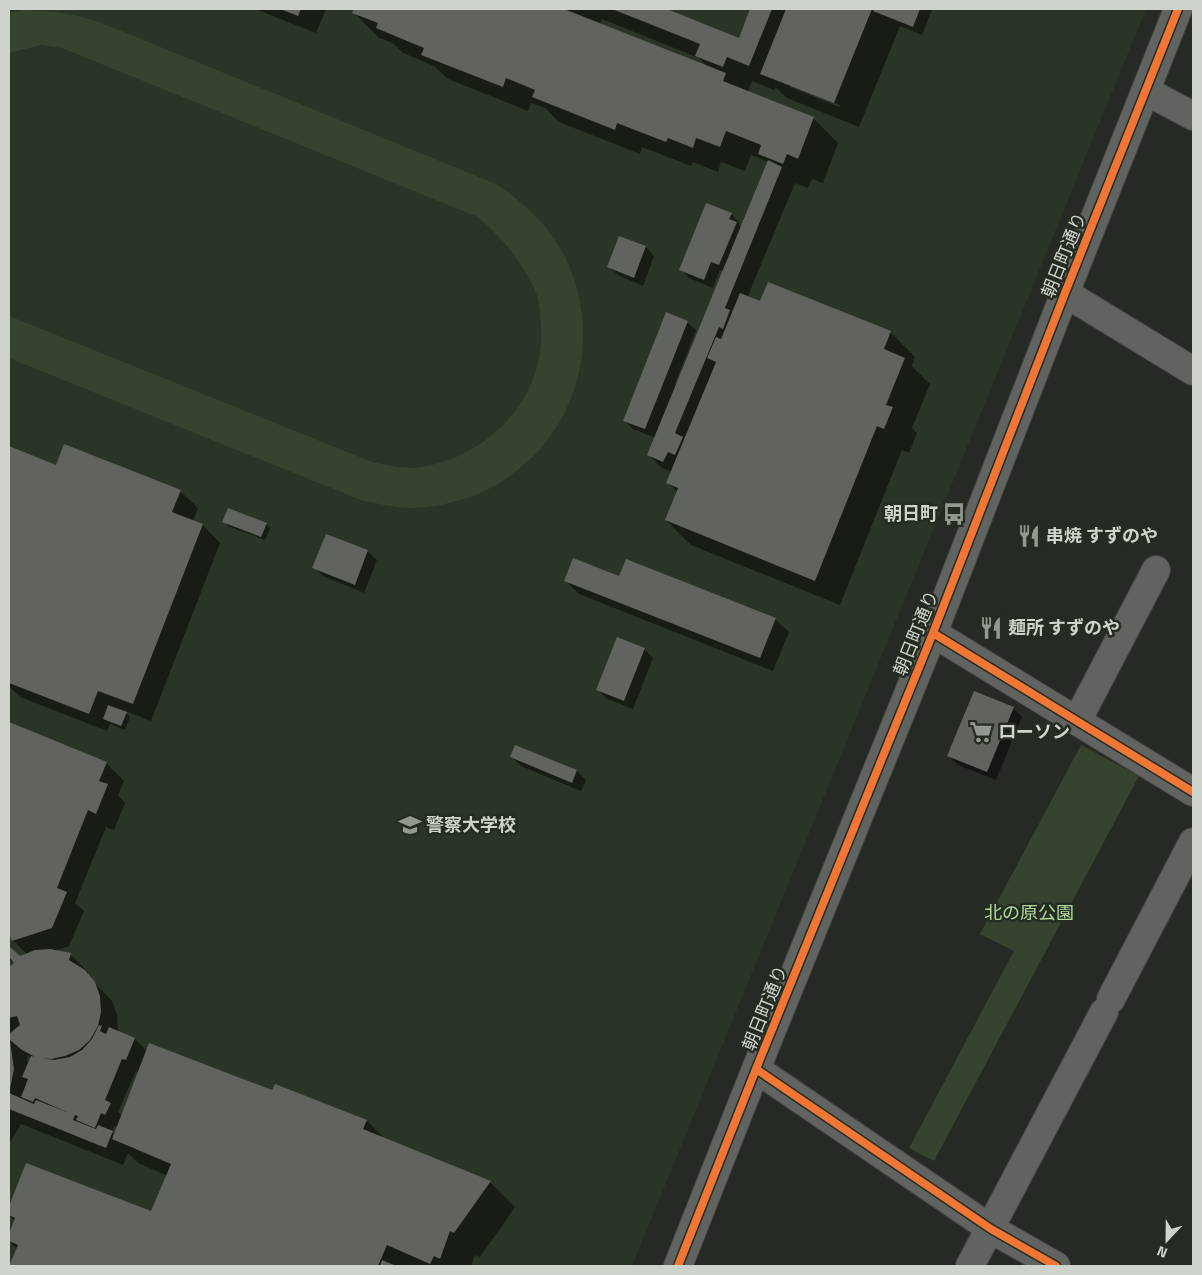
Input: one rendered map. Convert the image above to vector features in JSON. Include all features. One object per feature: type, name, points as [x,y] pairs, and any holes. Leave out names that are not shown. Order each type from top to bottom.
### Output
[{"type":"street","name":"朝日町通り","points":[[678,1266],[933,633],[1178,9]]},
{"type":"street","points":[[1146,91],[1193,116]]},
{"type":"street","points":[[1065,293],[1193,371]]},
{"type":"street","points":[[1077,721],[1156,570]]},
{"type":"street","points":[[933,633],[1193,792]]},
{"type":"street","points":[[970,1266],[1193,842]]},
{"type":"street","points":[[756,1069],[991,1229],[1056,1266]]},
{"type":"shaded area","name":"警察大学校","points":[[9,9],[1146,9],[632,1266],[9,1266]]},
{"type":"green space","points":[[24,10],[62,13],[99,22],[496,184],[526,207],[552,235],[565,257],[578,292],[583,328],[581,363],[572,397],[556,428],[534,456],[506,479],[465,499],[442,505],[418,508],[379,504],[361,500],[9,358],[9,316],[372,462],[415,468],[446,461],[469,451],[508,420],[522,400],[533,378],[540,354],[539,303],[532,283],[504,243],[478,217],[62,48],[41,45],[9,53],[9,13]]},
{"type":"green space","name":"北の原公園","points":[[1081,745],[1139,776],[934,1161],[909,1148],[1014,951],[980,934]]},
{"type":"building","points":[[280,9],[301,9],[298,16]]},
{"type":"building","points":[[354,9],[564,9],[726,73],[723,81],[814,117],[798,159],[787,154],[783,164],[758,154],[761,145],[726,131],[720,147],[696,138],[693,148],[668,138],[666,142],[617,123],[615,130],[532,97],[535,90],[506,78],[503,87],[421,55],[424,48],[376,28],[378,23],[352,13]]},
{"type":"building","points":[[612,9],[667,9],[739,38],[750,9],[772,9],[749,66],[727,57],[723,67],[695,56],[700,44]]},
{"type":"building","points":[[786,9],[872,9],[834,103],[760,74]]},
{"type":"building","points":[[874,9],[920,9],[913,27],[873,11]]},
{"type":"building","points":[[768,160],[782,167],[725,308],[730,310],[723,329],[719,327],[675,433],[683,437],[675,455],[668,452],[663,462],[647,455]]},
{"type":"building","points":[[706,203],[732,213],[729,219],[737,222],[719,265],[711,262],[704,280],[679,270]]},
{"type":"building","points":[[619,236],[646,246],[634,278],[607,267]]},
{"type":"building","points":[[768,282],[891,331],[884,349],[905,358],[886,405],[893,407],[884,429],[877,426],[815,581],[665,520],[678,488],[666,483],[716,362],[707,358],[716,337],[721,339],[740,293],[760,301]]},
{"type":"building","points":[[666,312],[688,321],[645,429],[623,421]]},
{"type":"building","points":[[64,444],[181,490],[172,512],[203,524],[133,704],[98,691],[89,714],[9,683],[9,446],[56,465]]},
{"type":"building","points":[[228,508],[267,523],[261,537],[222,522]]},
{"type":"building","points":[[326,534],[368,550],[355,585],[312,568]]},
{"type":"building","points":[[573,558],[619,576],[626,559],[776,618],[760,658],[564,581]]},
{"type":"building","points":[[617,637],[645,648],[624,701],[596,690]]},
{"type":"building","name":"ローソン","points":[[974,691],[1014,707],[987,772],[947,756]]},
{"type":"building","points":[[108,705],[127,712],[121,726],[103,719]]},
{"type":"building","points":[[9,722],[107,762],[99,781],[108,784],[96,814],[88,810],[57,888],[67,892],[52,928],[12,941],[9,934]]},
{"type":"building","points":[[515,745],[577,770],[572,783],[510,757]]},
{"type":"building","points":[[9,946],[20,956],[35,950],[50,949],[71,953],[69,960],[85,970],[95,982],[100,996],[101,1012],[98,1026],[90,1040],[79,1050],[65,1056],[51,1059],[35,1057],[22,1050],[10,1040],[14,1069],[10,1089],[9,1034],[20,1025],[17,1016],[9,1018],[9,967],[14,963],[9,957]]},
{"type":"building","points":[[99,1025],[102,1026],[100,1031],[106,1034],[109,1027],[135,1038],[126,1060],[122,1059],[105,1100],[111,1103],[105,1115],[101,1113],[95,1128],[76,1120],[78,1116],[75,1115],[73,1120],[96,1129],[98,1125],[113,1131],[106,1148],[9,1109],[9,1093],[34,1104],[36,1100],[69,1113],[35,1098],[33,1102],[21,1097],[28,1079],[22,1077],[31,1056],[54,1060],[70,1057],[82,1050],[92,1039]]},
{"type":"building","points":[[149,1043],[272,1090],[275,1084],[367,1120],[363,1129],[491,1181],[454,1233],[450,1231],[440,1259],[434,1256],[430,1264],[387,1245],[378,1266],[9,1266],[18,1245],[9,1241],[9,1234],[15,1218],[9,1215],[9,1206],[26,1163],[151,1211],[171,1164],[112,1139]]},
{"type":"building","points":[[382,1260],[396,1266],[380,1266]]},
{"type":"cycle path","points":[[678,1266],[933,633],[1178,9]]},
{"type":"cycle path","points":[[933,633],[1193,792]]},
{"type":"cycle path","points":[[756,1069],[991,1229],[1056,1266]]},
{"type":"place","name":"朝日町","points":[[954,514]]},
{"type":"place","name":"串焼 すずのや","points":[[1029,536]]},
{"type":"place","name":"麺所 すずのや","points":[[991,628]]},
{"type":"place","name":"ローソン","points":[[981,732]]},
{"type":"place","name":"警察大学校","points":[[410,825]]}]
